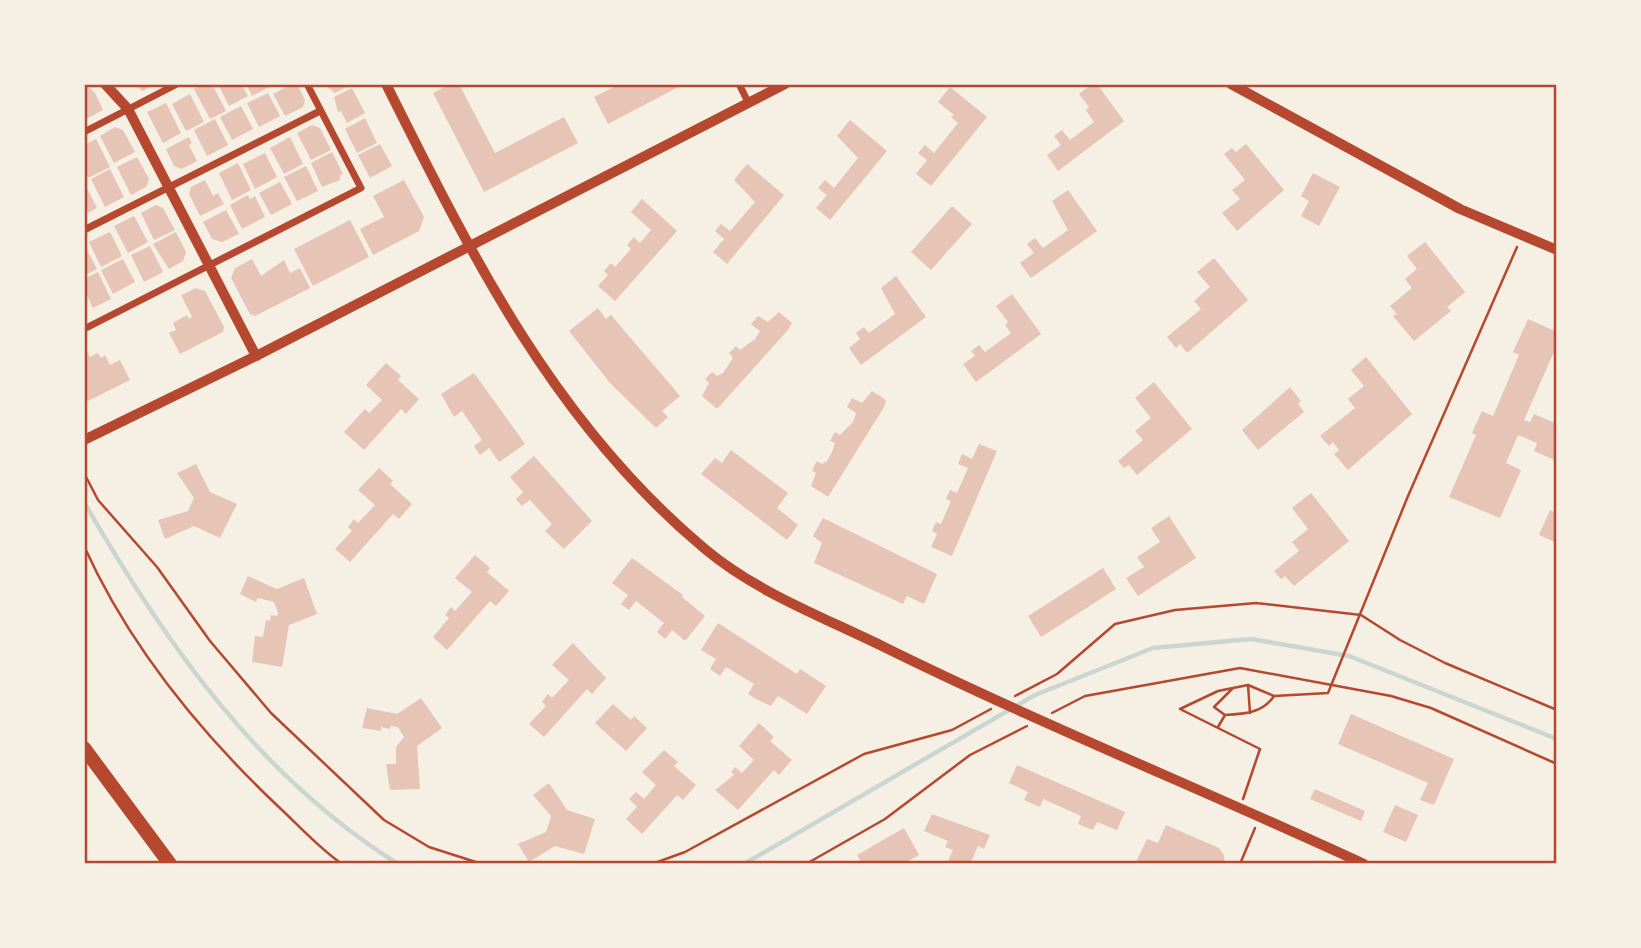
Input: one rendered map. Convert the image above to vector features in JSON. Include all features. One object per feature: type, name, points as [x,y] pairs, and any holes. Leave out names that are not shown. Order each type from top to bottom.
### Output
[{"type":"main road","points":[[84,748],[170,864]]},
{"type":"street","points":[[105,84],[128,109],[256,356]]},
{"type":"street","points":[[84,132],[177,84]]},
{"type":"street","points":[[84,329],[361,188],[307,84]]},
{"type":"street","points":[[386,84],[467,246],[532,356],[601,444],[677,524],[708,552],[745,577],[937,673],[1240,806],[1364,864]]},
{"type":"street","points":[[739,84],[748,102]]},
{"type":"street","points":[[86,439],[256,356],[785,84]]},
{"type":"street","points":[[1231,84],[1253,89],[1387,171],[1460,209],[1557,250]]},
{"type":"street","points":[[84,230],[320,111]]},
{"type":"path","points":[[1240,806],[1260,749],[1180,709],[1218,691],[1248,685],[1274,696],[1328,693],[1408,496],[1522,235]]},
{"type":"path","points":[[84,473],[98,500],[157,567],[210,641],[271,713],[384,820],[429,847],[482,864]]},
{"type":"path","points":[[84,546],[113,606],[170,690],[243,774],[342,864]]},
{"type":"path","points":[[1010,699],[1057,674],[1115,624],[1175,610],[1256,603],[1361,615],[1400,640],[1445,663],[1557,710]]},
{"type":"path","points":[[1051,713],[1085,696],[1240,668],[1332,684],[1431,708],[1557,764]]},
{"type":"path","points":[[1248,685],[1250,713]]},
{"type":"path","points":[[1231,689],[1214,707],[1225,715],[1250,713],[1267,706],[1274,696]]},
{"type":"path","points":[[652,864],[685,852],[864,754],[952,730],[999,705]]},
{"type":"path","points":[[1218,727],[1225,715]]},
{"type":"path","points":[[806,864],[885,819],[970,755],[1028,726]]},
{"type":"path","points":[[1240,864],[1261,816]]},
{"type":"building","points":[[135,84],[156,84],[142,91]]},
{"type":"building","points":[[204,84],[212,84],[226,111],[210,119],[194,89]]},
{"type":"building","points":[[218,84],[241,84],[248,96],[229,106]]},
{"type":"building","points":[[246,84],[269,84],[271,86],[252,96]]},
{"type":"building","points":[[297,84],[305,100],[303,107],[285,116],[273,94]]},
{"type":"building","points":[[323,84],[352,84],[335,93]]},
{"type":"building","points":[[450,84],[459,84],[495,153],[564,117],[578,143],[484,192],[433,93]]},
{"type":"building","points":[[620,84],[684,84],[608,124],[594,97]]},
{"type":"building","points":[[1092,84],[1097,84],[1124,121],[1058,171],[1047,155],[1061,145],[1054,136],[1062,130],[1070,140],[1094,122],[1086,110],[1089,107],[1079,94]]},
{"type":"building","points":[[86,85],[95,93],[103,110],[84,120]]},
{"type":"building","points":[[950,87],[987,117],[931,186],[916,174],[927,160],[918,153],[925,145],[934,153],[958,123],[951,117],[954,115],[938,102]]},
{"type":"building","points":[[352,88],[365,113],[347,123],[341,111],[338,112],[334,97]]},
{"type":"building","points":[[268,93],[280,116],[259,127],[247,103]]},
{"type":"building","points":[[190,94],[204,122],[186,131],[172,104]]},
{"type":"building","points":[[166,103],[181,133],[163,143],[147,112]]},
{"type":"building","points":[[241,106],[253,129],[232,140],[220,117]]},
{"type":"building","points":[[365,118],[377,143],[357,153],[345,129]]},
{"type":"building","points":[[215,119],[228,145],[207,156],[194,130]]},
{"type":"building","points":[[850,120],[887,151],[830,220],[816,208],[827,195],[818,188],[825,180],[834,188],[858,158],[837,136]]},
{"type":"building","points":[[312,125],[320,128],[331,150],[311,160],[297,133]]},
{"type":"building","points":[[115,127],[123,130],[135,152],[114,163],[100,136]]},
{"type":"building","points":[[189,137],[192,143],[189,145],[197,161],[182,169],[174,166],[166,149]]},
{"type":"building","points":[[290,137],[303,164],[284,174],[270,148]]},
{"type":"building","points":[[96,139],[110,167],[88,178],[84,169],[84,145]]},
{"type":"building","points":[[380,144],[392,166],[370,178],[358,155]]},
{"type":"building","points":[[1246,144],[1284,190],[1237,231],[1222,213],[1240,199],[1232,190],[1245,180],[1224,154],[1232,148],[1236,152]]},
{"type":"building","points":[[332,152],[343,174],[340,175],[340,180],[322,187],[311,163]]},
{"type":"building","points":[[265,153],[277,177],[255,189],[243,164]]},
{"type":"building","points":[[137,157],[149,179],[146,187],[131,195],[117,167]]},
{"type":"building","points":[[238,163],[251,190],[232,200],[219,173]]},
{"type":"building","points":[[747,164],[784,195],[727,264],[713,252],[724,239],[715,231],[721,224],[730,231],[755,202],[734,180]]},
{"type":"building","points":[[306,166],[318,191],[297,201],[284,177]]},
{"type":"building","points":[[110,169],[124,197],[105,207],[91,179]]},
{"type":"building","points":[[1313,173],[1340,187],[1319,226],[1301,216],[1309,201],[1301,196]]},
{"type":"building","points":[[205,180],[213,196],[218,193],[224,204],[200,216],[189,194],[191,187]]},
{"type":"building","points":[[404,180],[424,217],[419,231],[373,255],[360,229],[384,217],[373,196]]},
{"type":"building","points":[[84,182],[97,208],[84,215]]},
{"type":"building","points":[[280,182],[292,204],[271,215],[259,193]]},
{"type":"building","points":[[1068,190],[1097,231],[1031,278],[1020,263],[1034,253],[1027,244],[1035,238],[1043,248],[1068,230],[1052,201]]},
{"type":"building","points":[[248,195],[250,199],[255,196],[265,217],[242,229],[230,205]]},
{"type":"building","points":[[642,199],[677,231],[615,301],[598,286],[608,275],[604,271],[611,263],[615,267],[631,249],[627,245],[634,237],[640,243],[651,230],[631,212]]},
{"type":"building","points":[[156,205],[163,208],[175,230],[154,240],[141,213]]},
{"type":"building","points":[[952,206],[972,224],[931,270],[911,252]]},
{"type":"building","points":[[226,210],[239,234],[222,242],[212,239],[203,222]]},
{"type":"building","points":[[134,216],[148,242],[128,253],[114,226]]},
{"type":"building","points":[[350,220],[369,257],[313,286],[294,249]]},
{"type":"building","points":[[110,232],[122,256],[101,267],[89,242]]},
{"type":"building","points":[[176,232],[186,252],[183,261],[169,269],[153,244]]},
{"type":"building","points":[[1425,242],[1465,292],[1447,307],[1451,311],[1414,341],[1393,316],[1397,314],[1390,306],[1412,288],[1405,279],[1417,269],[1407,256]]},
{"type":"building","points":[[84,244],[97,269],[84,276]]},
{"type":"building","points":[[150,246],[163,272],[144,282],[131,255]]},
{"type":"building","points":[[1214,258],[1248,300],[1187,353],[1180,344],[1176,348],[1167,337],[1201,309],[1194,301],[1210,287],[1197,272]]},
{"type":"building","points":[[123,259],[135,282],[113,294],[101,270]]},
{"type":"building","points":[[252,259],[261,276],[284,260],[290,273],[300,268],[310,288],[255,316],[250,314],[231,278],[235,268]]},
{"type":"building","points":[[98,272],[111,299],[93,308],[84,290],[84,279]]},
{"type":"building","points":[[896,276],[926,317],[861,365],[849,348],[860,339],[856,333],[864,327],[869,333],[895,314],[881,288]]},
{"type":"building","points":[[196,288],[205,291],[224,327],[223,332],[180,354],[169,333],[176,330],[173,323],[187,315],[189,319],[192,317],[181,295]]},
{"type":"building","points":[[1012,294],[1041,334],[976,382],[963,364],[975,356],[971,351],[979,345],[985,352],[1011,333],[1005,325],[1008,322],[996,306]]},
{"type":"building","points":[[598,308],[606,319],[611,315],[680,396],[662,411],[668,417],[656,428],[610,383],[569,331]]},
{"type":"building","points":[[779,312],[792,323],[788,330],[717,409],[702,396],[709,383],[705,379],[712,372],[717,376],[723,373],[733,358],[729,353],[736,346],[740,350],[755,339],[760,331],[751,324],[758,316],[768,322]]},
{"type":"building","points":[[1528,319],[1557,332],[1557,345],[1524,420],[1530,422],[1534,414],[1557,424],[1557,461],[1534,451],[1537,443],[1518,435],[1506,463],[1521,470],[1500,518],[1449,497],[1476,435],[1472,433],[1482,411],[1493,416],[1519,355],[1513,352]]},
{"type":"building","points":[[84,345],[90,357],[98,353],[101,358],[105,355],[110,365],[120,360],[130,380],[84,403]]},
{"type":"building","points":[[1366,357],[1412,414],[1348,470],[1334,454],[1339,450],[1333,442],[1329,446],[1320,436],[1355,408],[1348,399],[1364,386],[1351,370]]},
{"type":"building","points":[[386,363],[401,376],[398,380],[419,399],[406,414],[401,409],[364,450],[344,432],[365,409],[369,413],[382,400],[366,385]]},
{"type":"building","points":[[474,373],[525,444],[499,462],[489,448],[480,455],[474,446],[482,440],[462,411],[454,417],[441,394]]},
{"type":"building","points":[[1154,382],[1192,429],[1137,475],[1129,465],[1124,468],[1118,461],[1143,440],[1135,431],[1151,418],[1135,398]]},
{"type":"building","points":[[1290,387],[1301,401],[1298,404],[1304,412],[1258,450],[1242,430]]},
{"type":"building","points":[[872,391],[886,400],[884,407],[828,497],[811,486],[816,473],[812,470],[817,461],[822,464],[827,461],[835,443],[830,441],[835,432],[840,435],[853,422],[856,413],[847,407],[852,398],[862,403]]},
{"type":"building","points":[[979,444],[997,451],[952,556],[931,547],[937,534],[932,531],[936,522],[941,524],[951,501],[946,499],[950,490],[957,493],[968,468],[958,464],[962,454],[972,459]]},
{"type":"building","points":[[731,450],[788,493],[777,508],[798,525],[787,540],[701,474],[715,458],[722,463]]},
{"type":"building","points":[[534,456],[592,521],[564,549],[545,531],[552,524],[530,500],[522,506],[516,499],[523,492],[510,477]]},
{"type":"building","points":[[196,464],[210,492],[237,504],[220,538],[194,526],[165,539],[158,520],[188,511],[194,498],[177,473]]},
{"type":"building","points":[[379,468],[393,481],[390,484],[412,504],[399,519],[393,514],[350,562],[335,549],[352,531],[348,527],[354,519],[358,523],[375,505],[358,490]]},
{"type":"building","points":[[1311,493],[1349,541],[1294,586],[1285,576],[1281,579],[1274,571],[1299,551],[1292,542],[1308,529],[1292,508]]},
{"type":"building","points":[[1550,510],[1557,514],[1557,543],[1539,535]]},
{"type":"building","points":[[1169,516],[1196,558],[1138,596],[1126,578],[1144,567],[1137,557],[1160,542],[1151,528]]},
{"type":"building","points":[[823,518],[937,574],[924,604],[907,596],[903,604],[814,563],[822,543],[813,536]]},
{"type":"building","points":[[475,555],[490,568],[487,572],[509,591],[496,606],[490,601],[447,650],[433,637],[449,618],[445,615],[451,607],[455,611],[472,592],[455,578]]},
{"type":"building","points":[[632,558],[683,595],[682,597],[705,616],[685,641],[672,630],[665,639],[657,632],[664,623],[636,601],[629,610],[621,604],[628,595],[612,583]]},
{"type":"building","points":[[1103,568],[1116,589],[1041,637],[1028,616]]},
{"type":"building","points":[[248,576],[277,589],[304,578],[317,614],[289,625],[282,667],[252,662],[255,636],[263,637],[266,620],[270,621],[271,615],[277,616],[278,613],[274,602],[258,598],[256,602],[240,594]]},
{"type":"building","points":[[718,623],[797,674],[800,669],[826,686],[807,714],[778,696],[771,706],[756,699],[748,694],[754,684],[726,667],[720,676],[710,669],[716,659],[701,650]]},
{"type":"building","points":[[573,643],[606,678],[592,694],[587,689],[544,737],[529,724],[546,706],[542,702],[548,694],[552,698],[569,680],[552,665]]},
{"type":"building","points":[[421,698],[442,728],[417,746],[420,789],[390,790],[386,764],[396,764],[396,747],[404,737],[398,727],[381,727],[381,731],[362,728],[367,708],[397,714]]},
{"type":"building","points":[[613,704],[631,720],[634,716],[647,728],[626,751],[595,723]]},
{"type":"building","points":[[1351,714],[1454,759],[1434,805],[1420,800],[1428,783],[1338,744]]},
{"type":"building","points":[[759,723],[774,737],[770,741],[792,760],[779,775],[774,770],[738,810],[715,790],[734,775],[731,772],[735,767],[742,773],[754,760],[739,746]]},
{"type":"building","points":[[664,750],[678,762],[674,766],[696,785],[683,800],[677,795],[642,834],[626,819],[637,807],[629,799],[636,792],[644,799],[656,785],[642,772]]},
{"type":"building","points":[[1017,765],[1125,812],[1117,830],[1097,822],[1093,830],[1078,824],[1081,816],[1043,799],[1040,807],[1024,800],[1028,792],[1009,783]]},
{"type":"building","points":[[549,783],[567,810],[595,819],[584,854],[555,846],[529,862],[518,844],[546,832],[551,816],[533,795]]},
{"type":"building","points":[[1315,789],[1365,811],[1361,821],[1310,799]]},
{"type":"building","points":[[1395,805],[1418,815],[1406,842],[1383,832]]},
{"type":"building","points":[[932,814],[990,835],[984,849],[978,846],[970,864],[947,864],[953,850],[945,847],[948,841],[924,831]]},
{"type":"building","points":[[1166,825],[1219,848],[1224,855],[1225,864],[1135,864],[1147,839],[1158,843]]},
{"type":"building","points":[[904,828],[919,855],[903,864],[862,864],[857,855]]},
{"type":"waterway","points":[[84,502],[148,606],[182,655],[258,748],[301,790],[348,829],[398,864]]},
{"type":"waterway","points":[[744,864],[1035,695],[1153,648],[1251,639],[1349,656],[1557,739]]}]
